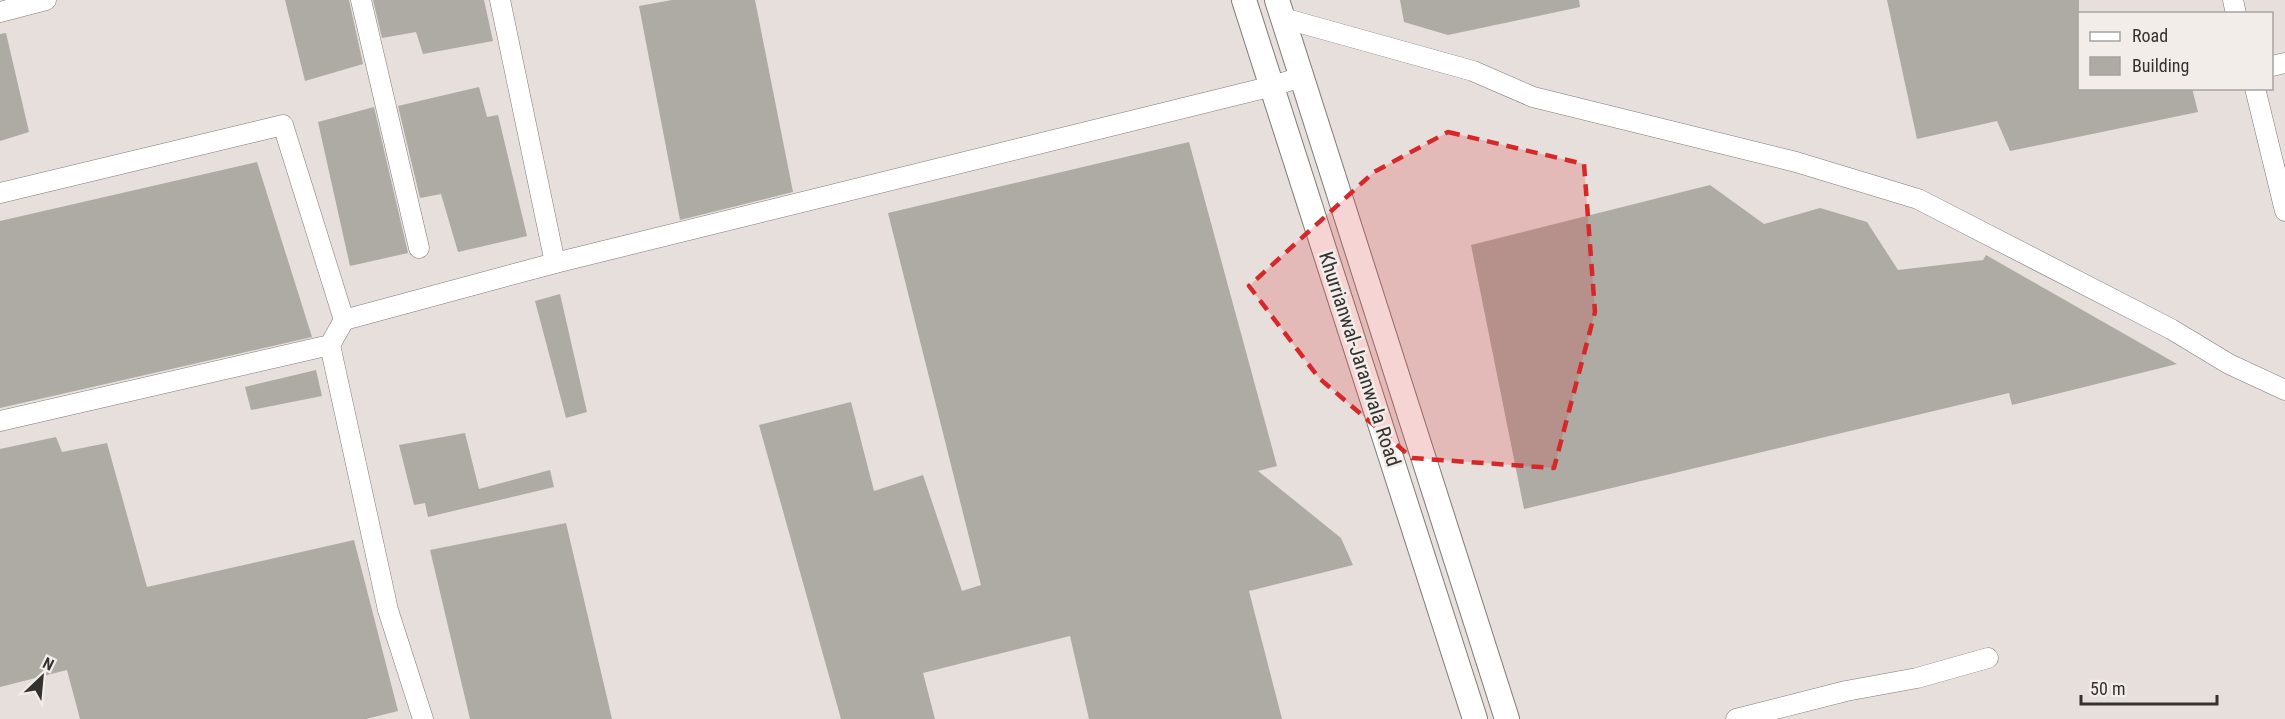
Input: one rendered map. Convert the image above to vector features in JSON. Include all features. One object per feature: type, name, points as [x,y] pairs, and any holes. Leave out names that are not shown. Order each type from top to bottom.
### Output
[{"type":"main road","name":"Khurrianwal-Jaranwala Road","points":[[1244,0],[1475,719]]},
{"type":"main road","name":"Khurrianwal-Jaranwala Road","points":[[1280,9],[1507,719]]},
{"type":"street","points":[[0,12],[46,0]]},
{"type":"street","points":[[361,0],[419,248]]},
{"type":"street","points":[[500,0],[555,263]]},
{"type":"street","points":[[1280,9],[1473,71],[1533,97],[1796,162],[1917,199],[2171,329],[2229,364],[2285,390]]},
{"type":"street","points":[[423,719],[388,610],[330,345],[344,320],[555,263],[1273,86],[1301,77]]},
{"type":"street","points":[[2256,90],[2281,181],[2285,211]]},
{"type":"street","points":[[0,193],[283,125],[344,320]]},
{"type":"street","points":[[0,420],[330,345]]},
{"type":"street","points":[[1736,719],[1846,691],[1917,678],[1988,658]]},
{"type":"highlighted area","points":[[1448,132],[1584,164],[1595,312],[1554,468],[1412,458],[1319,378],[1249,286],[1374,172]]},
{"type":"building","points":[[285,0],[349,0],[363,64],[305,81]]},
{"type":"building","points":[[373,0],[484,0],[493,41],[423,54],[416,32],[382,38]]},
{"type":"building","points":[[672,0],[755,0],[793,192],[680,220],[639,6]]},
{"type":"building","points":[[1400,0],[1579,0],[1580,7],[1448,35],[1404,22]]},
{"type":"building","points":[[1887,0],[2079,0],[2078,90],[2192,90],[2198,112],[2010,151],[1997,121],[1917,139]]},
{"type":"building","points":[[6,33],[29,132],[0,141],[0,34]]},
{"type":"building","points":[[479,87],[487,117],[498,115],[527,236],[458,252],[441,194],[420,198],[398,106]]},
{"type":"building","points":[[374,107],[408,253],[350,266],[318,122]]},
{"type":"building","points":[[1189,142],[1277,466],[1258,471],[1341,538],[1353,565],[1249,591],[1282,719],[1089,719],[1070,636],[923,673],[935,719],[841,719],[759,425],[851,402],[874,491],[923,475],[962,591],[981,585],[888,213]]},
{"type":"building","points":[[257,162],[312,337],[0,408],[0,221]]},
{"type":"building","points":[[1710,185],[1764,224],[1820,208],[1867,222],[1898,270],[1983,260],[1986,255],[2177,364],[2012,405],[2009,393],[1524,509],[1471,245]]},
{"type":"building","points":[[560,294],[587,412],[566,418],[535,301]]},
{"type":"building","points":[[316,370],[322,396],[251,410],[245,387]]},
{"type":"building","points":[[465,433],[479,489],[550,470],[554,487],[428,517],[425,503],[414,505],[399,445]]},
{"type":"building","points":[[56,437],[62,452],[107,443],[147,587],[354,540],[398,711],[366,719],[80,719],[67,670],[0,687],[0,449]]},
{"type":"building","points":[[566,523],[612,719],[470,719],[430,550]]}]
